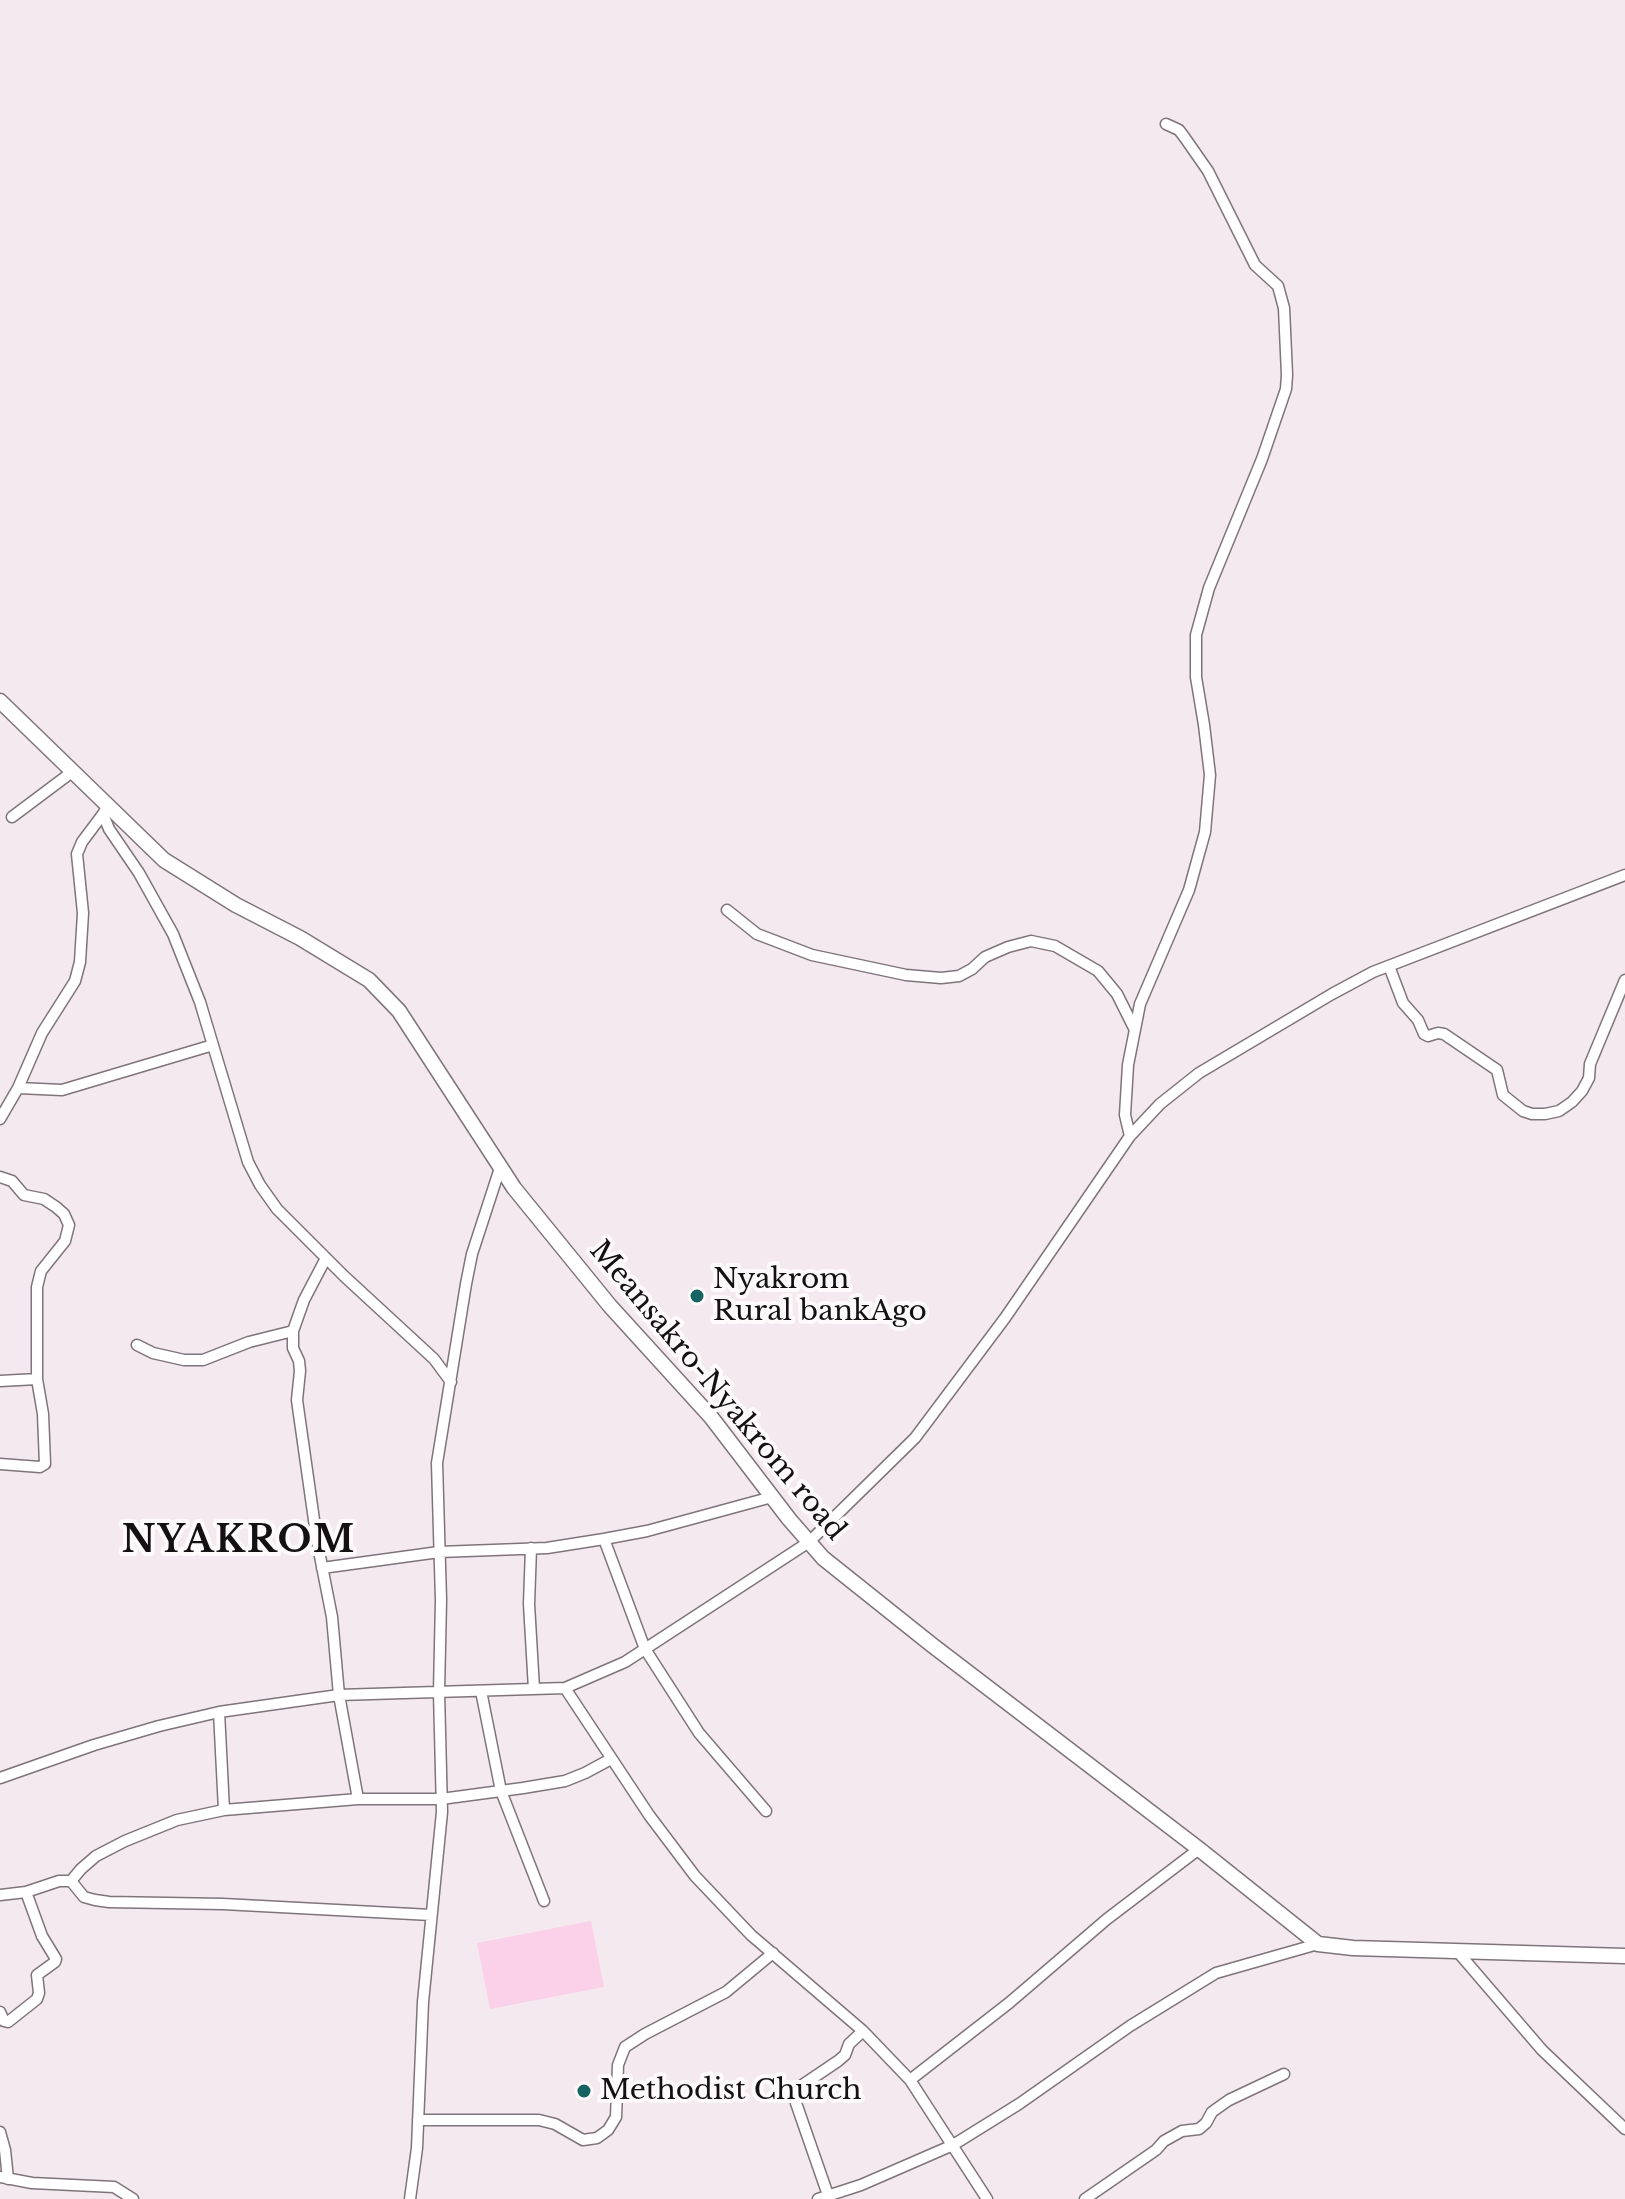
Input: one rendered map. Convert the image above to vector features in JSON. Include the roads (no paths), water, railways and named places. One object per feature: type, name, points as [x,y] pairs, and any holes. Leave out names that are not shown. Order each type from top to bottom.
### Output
[{"type":"main road","name":"Meansakro-Nyakrom road","points":[[0,701],[50,749],[105,810],[164,860],[236,905],[300,938],[369,980],[399,1011],[500,1168],[584,1276],[711,1417],[823,1558],[1318,1944]]},
{"type":"main road","points":[[1318,1944],[1353,1948],[1625,1956]]},
{"type":"street","points":[[1130,1136],[1125,1115],[1128,1065],[1140,1004],[1189,890],[1205,832],[1210,775],[1196,677],[1196,635],[1209,588],[1262,459],[1286,389],[1287,375],[1284,308],[1278,286],[1255,265],[1208,171],[1179,130],[1166,124]]},
{"type":"street","points":[[12,817],[72,772]]},
{"type":"street","points":[[105,810],[109,829],[139,873],[173,934],[200,1002],[248,1162],[260,1185],[277,1209],[434,1359],[451,1382]]},
{"type":"street","points":[[0,1119],[18,1088],[42,1033],[75,981],[80,962],[83,913],[77,854],[105,810]]},
{"type":"street","points":[[0,1778],[94,1745],[219,1712],[339,1695],[565,1688],[625,1662],[809,1542],[915,1438],[1005,1318],[1130,1136],[1160,1104],[1199,1073],[1332,994],[1389,966],[1625,875]]},
{"type":"street","points":[[727,910],[757,934],[812,955],[906,975],[959,976],[985,957],[1008,947],[1031,941],[1055,946],[1098,971],[1117,994],[1135,1030]]},
{"type":"street","points":[[1389,966],[1403,1003],[1418,1020],[1424,1034],[1444,1034],[1497,1070],[1503,1095],[1523,1111],[1532,1114],[1559,1111],[1582,1091],[1625,980]]},
{"type":"street","points":[[18,1088],[62,1090],[213,1045]]},
{"type":"street","points":[[410,2199],[417,2148],[423,2002],[441,1799],[437,1463],[472,1254],[500,1168]]},
{"type":"street","points":[[0,1177],[12,1181],[24,1195],[44,1199],[56,1207],[69,1225],[62,1246],[41,1271],[36,1296],[37,1379],[43,1414],[45,1464],[40,1467],[0,1464]]},
{"type":"street","points":[[326,1258],[304,1300],[293,1331],[293,1348],[299,1361],[297,1400],[332,1617],[339,1695],[358,1799]]},
{"type":"street","points":[[137,1345],[153,1353],[184,1360],[203,1360],[249,1342],[293,1331]]},
{"type":"street","points":[[0,1381],[37,1379]]},
{"type":"street","points":[[322,1568],[439,1552],[547,1548],[647,1531],[772,1497]]},
{"type":"street","points":[[604,1539],[645,1649],[699,1733],[766,1811]]},
{"type":"street","points":[[531,1548],[529,1604],[534,1689]]},
{"type":"street","points":[[565,1688],[649,1815],[695,1876],[751,1935],[863,2031],[910,2080],[987,2199]]},
{"type":"street","points":[[481,1691],[501,1791],[544,1901]]},
{"type":"street","points":[[219,1712],[224,1810]]},
{"type":"street","points":[[71,1881],[96,1856],[177,1820],[224,1810],[358,1799],[441,1799],[501,1791],[565,1781],[611,1759]]},
{"type":"street","points":[[910,2080],[1009,2003],[1107,1919],[1199,1849]]},
{"type":"street","points":[[71,1881],[84,1897],[109,1902],[223,1904],[431,1915]]},
{"type":"street","points":[[0,1895],[71,1881]]},
{"type":"street","points":[[0,2012],[4,2021],[8,2022],[37,1999],[37,1975],[56,1959],[42,1936],[26,1892]]},
{"type":"street","points":[[863,2031],[849,2044],[845,2055],[795,2093],[823,2197],[845,2195],[953,2145],[1019,2104],[1130,2026],[1216,1973],[1318,1944]]},
{"type":"street","points":[[1457,1951],[1542,2050],[1625,2129]]},
{"type":"street","points":[[418,2120],[539,2120],[555,2124],[583,2140],[597,2138],[608,2130],[616,2117],[618,2065],[625,2047],[726,1992],[773,1953]]},
{"type":"street","points":[[1085,2199],[1156,2150],[1164,2141],[1182,2131],[1199,2129],[1212,2112],[1229,2100],[1284,2074]]},
{"type":"street","points":[[0,2132],[5,2150],[4,2178],[32,2183],[104,2185],[114,2187],[121,2195],[133,2199]]},
{"type":"place","name":"Nyakrom Rural bankAgo","points":[[697,1296]]},
{"type":"place","name":"Methodist Church","points":[[584,2091]]},
{"type":"district","name":"NYAKROM","points":[[239,1542]]}]
